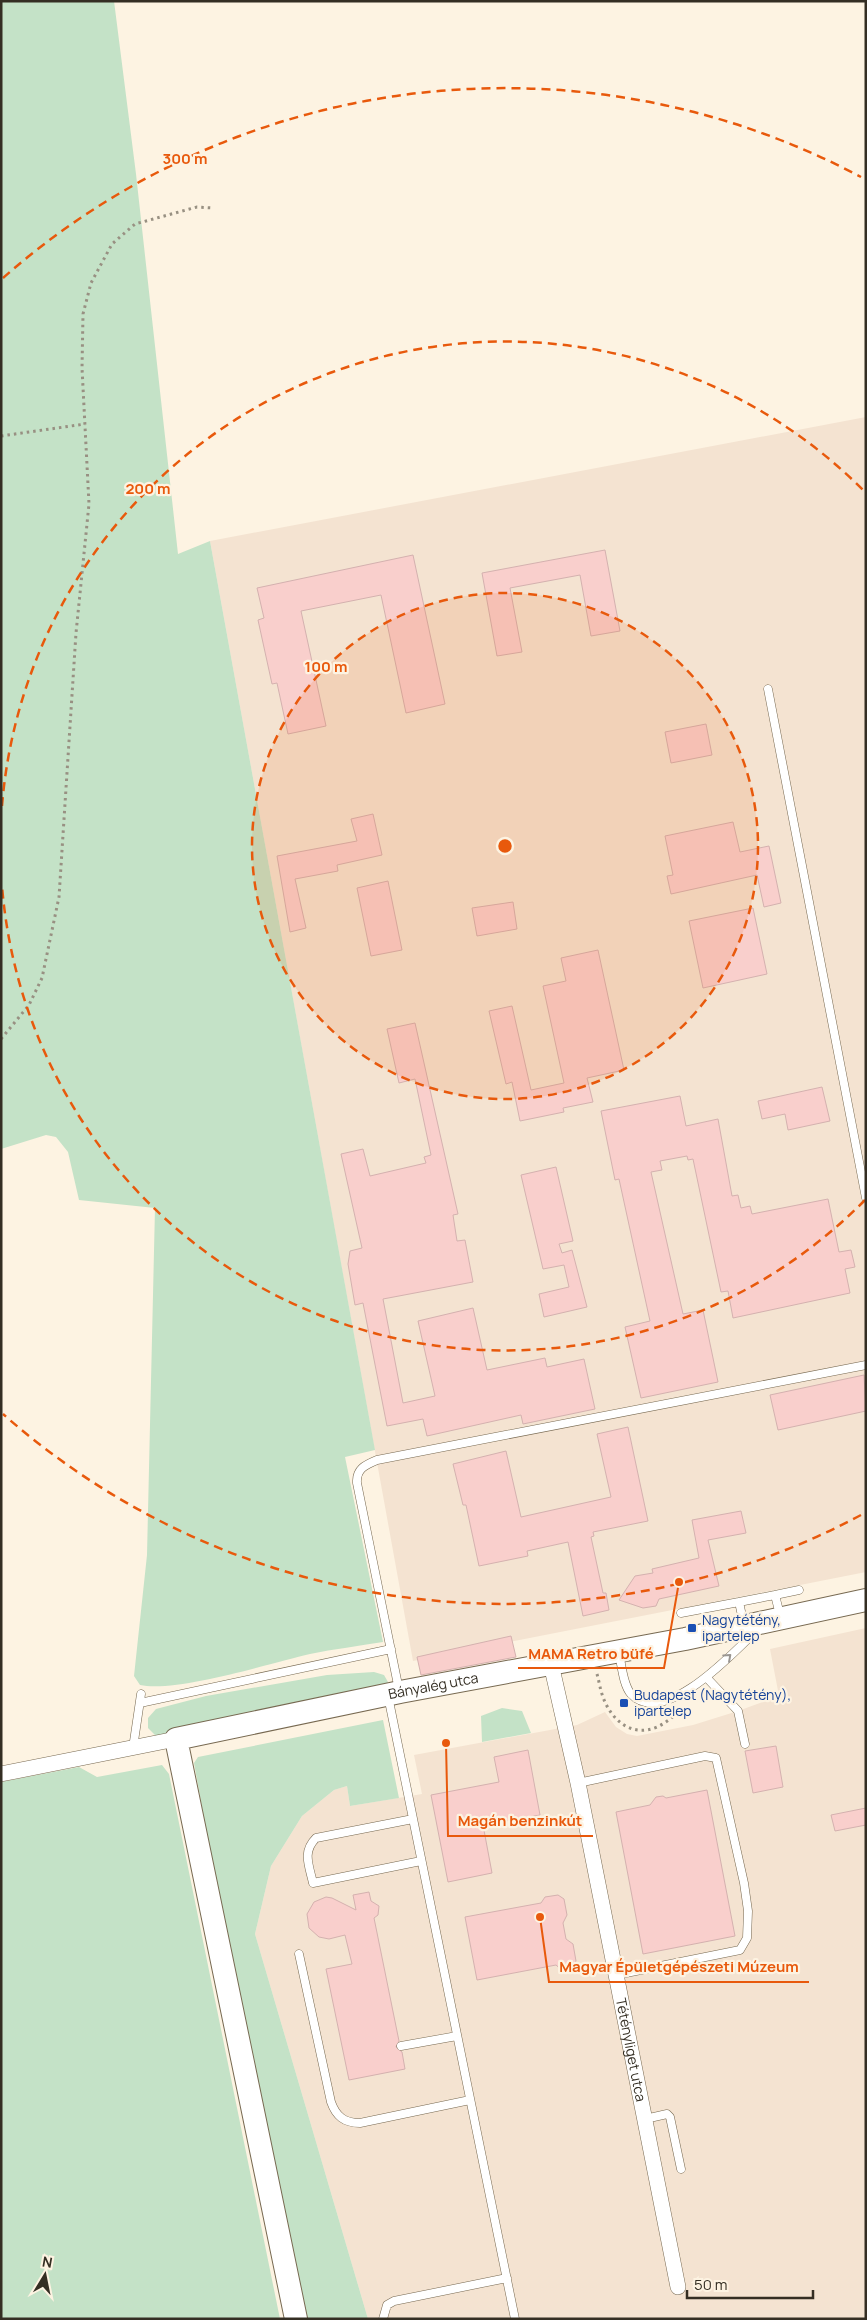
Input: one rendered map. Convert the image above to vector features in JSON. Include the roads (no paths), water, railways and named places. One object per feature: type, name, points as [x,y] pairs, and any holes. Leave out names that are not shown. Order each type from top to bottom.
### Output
[{"type":"street","name":"Bányalég utca","points":[[1,1774],[176,1740],[393,1694],[619,1652],[866,1600]]},
{"type":"street","name":"Tétényliget utca","points":[[551,1664],[578,1783],[678,2287]]},
{"type":"street","points":[[176,1740],[296,2319]]},
{"type":"lane","points":[[768,689],[866,1198]]},
{"type":"lane","points":[[515,2319],[413,1820],[393,1694],[391,1649],[357,1483],[358,1472],[365,1465],[387,1458],[866,1365]]},
{"type":"lane","points":[[682,1614],[799,1590]]},
{"type":"lane","points":[[619,1652],[626,1684],[631,1694],[646,1702],[664,1701],[683,1694],[706,1677],[773,1620],[775,1595]]},
{"type":"lane","points":[[739,1602],[744,1626]]},
{"type":"lane","points":[[140,1703],[391,1649]]},
{"type":"lane","points":[[706,1677],[738,1711],[745,1744]]},
{"type":"lane","points":[[133,1748],[141,1694]]},
{"type":"lane","points":[[578,1783],[705,1756],[716,1758],[744,1883],[748,1911],[748,1938],[740,1950],[616,1975]]},
{"type":"lane","points":[[413,1820],[316,1838],[308,1846],[307,1854],[312,1883],[422,1861]]},
{"type":"lane","points":[[299,1954],[331,2102],[335,2112],[342,2119],[351,2123],[360,2123],[470,2100]]},
{"type":"lane","points":[[400,2046],[457,2036]]},
{"type":"lane","points":[[645,2119],[667,2114],[670,2116],[681,2169]]},
{"type":"lane","points":[[383,2319],[387,2305],[394,2301],[506,2278]]},
{"type":"place","name":"MAMA Retro büfé","points":[[679,1582]]},
{"type":"place","name":"Nagytétény, ipartelep","points":[[692,1628]]},
{"type":"place","name":"Budapest (Nagytétény), ipartelep","points":[[624,1703]]},
{"type":"place","name":"Magán benzinkút","points":[[446,1743]]},
{"type":"place","name":"Magyar Épületgépészeti Múzeum","points":[[540,1917]]}]
